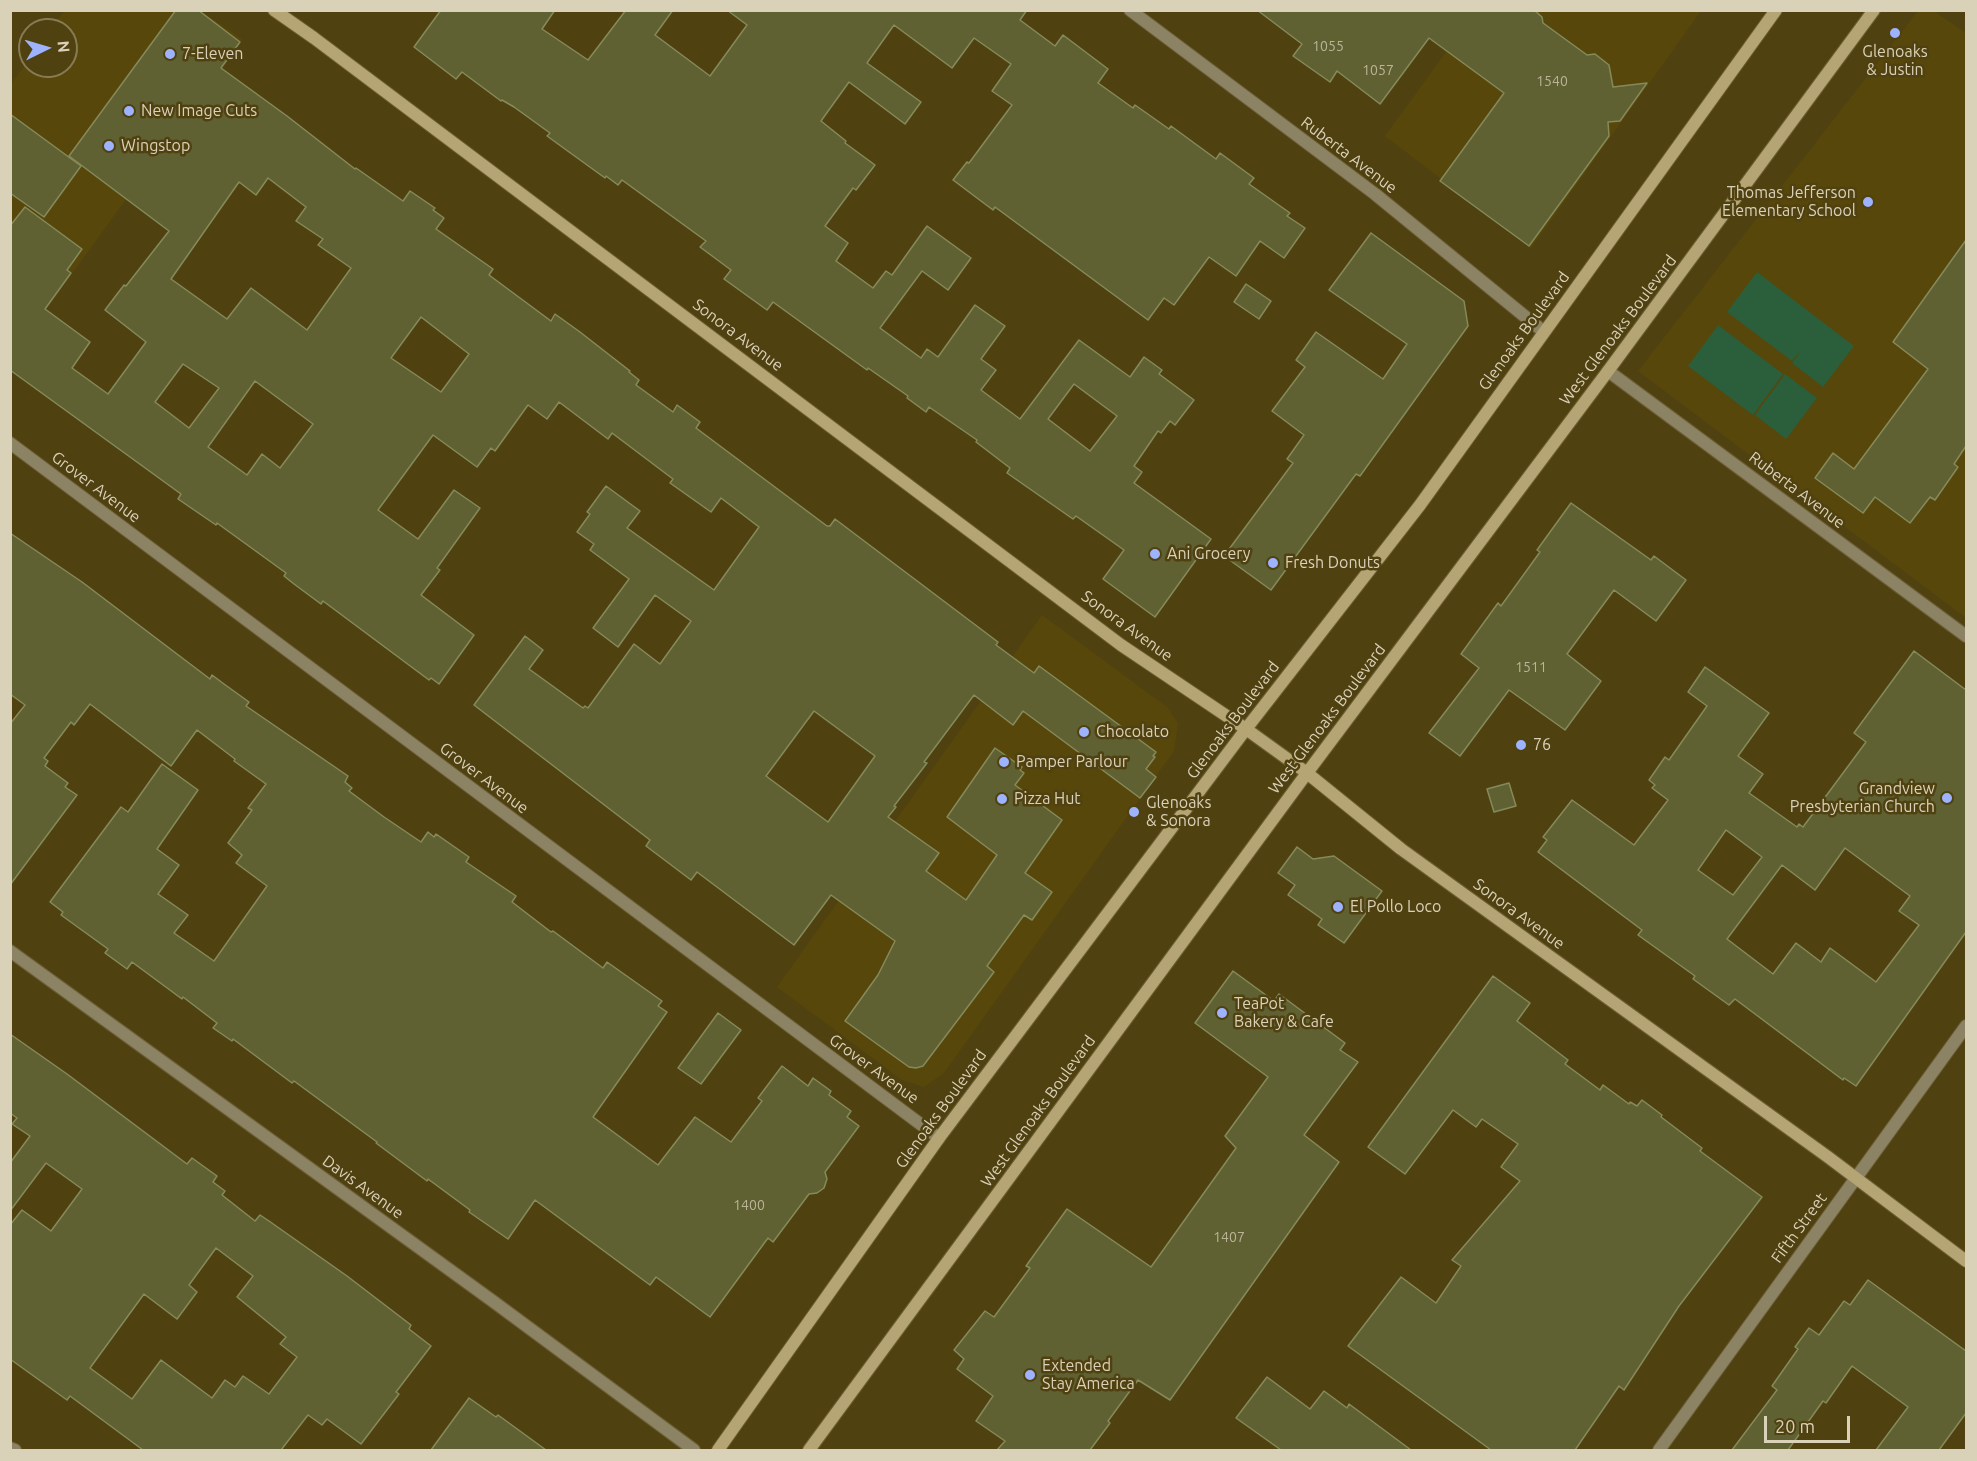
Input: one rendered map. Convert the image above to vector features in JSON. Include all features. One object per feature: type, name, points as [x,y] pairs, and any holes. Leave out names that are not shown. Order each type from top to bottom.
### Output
[{"type":"main road","name":"Sonora Avenue","points":[[274,10],[324,45],[1121,645],[1246,729],[1306,773],[1401,849],[1856,1178],[1966,1261]]},
{"type":"main road","name":"Glenoaks Boulevard","points":[[718,1450],[939,1138],[1246,729],[1420,506],[1776,10]]},
{"type":"main road","name":"West Glenoaks Boulevard","points":[[809,1450],[1306,773],[1608,371],[1874,10]]},
{"type":"street","name":"Ruberta Avenue","points":[[1130,10],[1375,194],[1544,332]]},
{"type":"street","name":"Ruberta Avenue","points":[[1608,371],[1966,636]]},
{"type":"street","name":"Grover Avenue","points":[[10,443],[939,1138]]},
{"type":"street","name":"Davis Avenue","points":[[10,951],[694,1450]]},
{"type":"street","name":"Fifth Street","points":[[1659,1450],[1966,1026]]},
{"type":"street","points":[[10,1448],[15,1450]]},
{"type":"shaded area","points":[[64,11],[201,11],[242,39],[11,358],[11,84],[18,74],[18,78],[78,78],[78,18],[59,18]]},
{"type":"shaded area","points":[[1476,11],[1701,11],[1531,248],[1385,136]]},
{"type":"shaded area","name":"Thomas Jefferson Elementary School","points":[[1918,11],[1934,11],[1966,33],[1966,618],[1638,371]]},
{"type":"shaded area","points":[[1042,615],[1167,707],[1178,723],[1174,751],[944,1073],[924,1087],[902,1080],[777,987]]},
{"type":"green space","points":[[1757,272],[1854,346],[1823,387],[1792,363],[1801,351],[1792,361],[1727,312]]},
{"type":"green space","points":[[1718,325],[1783,374],[1753,415],[1688,366]]},
{"type":"green space","points":[[1785,374],[1817,398],[1786,439],[1755,415]]},
{"type":"building","points":[[176,10],[198,10],[240,42],[221,68],[355,169],[403,201],[410,191],[435,208],[433,210],[444,218],[436,229],[493,269],[489,275],[551,321],[555,314],[580,332],[630,371],[639,380],[636,385],[673,412],[677,405],[700,422],[696,428],[827,526],[830,526],[835,519],[998,642],[996,645],[1034,673],[1039,666],[1156,752],[1146,769],[1156,777],[1140,798],[1023,711],[1013,725],[974,695],[924,762],[927,763],[888,817],[939,853],[926,871],[966,900],[997,855],[947,817],[995,748],[1022,767],[1020,770],[1024,773],[1015,785],[1062,820],[1025,873],[1052,892],[1032,920],[1024,915],[987,966],[994,972],[923,1066],[909,1067],[845,1021],[878,975],[895,941],[831,895],[794,945],[697,872],[691,880],[646,846],[650,840],[474,705],[525,636],[543,650],[529,669],[583,708],[585,706],[588,708],[634,644],[660,664],[691,621],[655,595],[618,647],[593,628],[629,579],[590,550],[594,544],[577,532],[590,514],[587,512],[606,486],[640,511],[627,528],[714,590],[759,527],[721,498],[711,512],[670,483],[673,479],[612,433],[608,439],[559,402],[547,419],[528,405],[495,451],[491,448],[477,467],[433,435],[378,510],[418,539],[454,490],[480,508],[437,568],[440,570],[421,595],[474,635],[439,684],[431,678],[429,680],[323,601],[321,604],[284,576],[286,573],[217,523],[216,525],[178,499],[181,494],[10,370],[10,226],[25,207],[82,249],[67,270],[71,273],[45,309],[90,342],[72,368],[108,394],[146,342],[105,310],[169,231],[69,156]],"holes":[[[268,178],[306,207],[296,221],[323,239],[318,245],[351,268],[307,330],[251,288],[227,319],[171,279],[239,182],[256,195]],[[421,317],[469,354],[441,392],[391,358]],[[183,364],[219,388],[189,428],[155,402]],[[255,381],[313,424],[280,468],[262,454],[247,475],[208,447]],[[814,711],[875,756],[828,822],[766,776]]]},
{"type":"building","points":[[441,10],[555,10],[542,29],[588,60],[626,10],[673,10],[655,35],[710,76],[747,25],[727,10],[1027,10],[1020,20],[1055,46],[1063,35],[1108,69],[1098,83],[1133,108],[1135,105],[1169,129],[1171,126],[1216,159],[1220,153],[1254,178],[1249,184],[1290,213],[1287,216],[1305,228],[1284,258],[1260,241],[1236,276],[1209,257],[1174,305],[1164,298],[1148,320],[995,207],[993,210],[953,180],[967,162],[969,163],[1012,105],[992,91],[1011,64],[974,38],[952,68],[894,25],[867,63],[921,102],[905,124],[849,82],[821,121],[846,141],[845,143],[875,165],[856,190],[853,188],[825,226],[848,243],[836,261],[873,288],[886,271],[892,275],[927,226],[971,258],[948,290],[922,271],[880,328],[921,358],[927,349],[938,357],[975,305],[1005,326],[981,359],[996,370],[981,390],[1020,419],[1079,340],[1130,377],[1144,357],[1162,370],[1159,374],[1194,400],[1175,425],[1170,421],[1161,433],[1158,431],[1134,466],[1142,472],[1134,483],[1211,539],[1155,617],[1103,579],[1124,550],[1076,516],[1073,519],[1007,473],[1010,468],[976,442],[977,440],[929,407],[926,412],[907,398],[908,396],[868,368],[867,370],[773,302],[767,310],[724,279],[731,270],[700,247],[706,241],[622,180],[618,185],[606,176],[605,178],[547,136],[550,133],[514,107],[501,101],[462,72],[456,79],[414,47]],"holes":[[[1074,384],[1117,416],[1090,451],[1048,419]]]},
{"type":"building","points":[[1257,10],[1534,10],[1542,17],[1543,23],[1587,55],[1595,54],[1609,65],[1613,87],[1647,83],[1620,121],[1608,122],[1609,136],[1529,246],[1440,181],[1504,93],[1429,38],[1380,104],[1337,71],[1330,82],[1293,56],[1302,44]]},
{"type":"building","points":[[10,114],[81,166],[44,217],[10,193]]},
{"type":"building","points":[[1371,233],[1464,301],[1468,326],[1360,476],[1356,474],[1271,590],[1224,556],[1293,463],[1287,459],[1304,435],[1272,411],[1305,367],[1296,360],[1316,332],[1383,379],[1407,344],[1329,290]]},
{"type":"building","points":[[1966,240],[1966,446],[1954,464],[1958,467],[1935,500],[1930,497],[1910,523],[1875,497],[1863,513],[1815,478],[1833,453],[1854,469],[1928,369],[1893,342]]},
{"type":"building","points":[[1246,284],[1271,301],[1259,319],[1234,302]]},
{"type":"building","points":[[1571,503],[1651,560],[1654,556],[1686,580],[1656,621],[1614,590],[1567,654],[1601,681],[1565,730],[1509,690],[1460,756],[1429,733],[1479,668],[1461,654],[1498,603],[1501,606],[1540,552],[1537,550]]},
{"type":"building","points":[[10,533],[82,582],[210,679],[212,675],[249,702],[246,706],[348,776],[345,782],[352,788],[349,791],[384,817],[421,842],[428,832],[434,837],[436,834],[469,857],[466,862],[516,896],[512,902],[551,932],[553,931],[603,968],[607,962],[662,1001],[658,1006],[667,1012],[593,1117],[658,1165],[695,1117],[731,1142],[762,1101],[758,1098],[782,1066],[808,1086],[813,1078],[831,1091],[829,1095],[851,1111],[847,1117],[859,1126],[825,1172],[827,1179],[824,1188],[817,1193],[809,1194],[773,1242],[768,1238],[710,1317],[656,1277],[650,1285],[535,1200],[508,1239],[294,1081],[292,1083],[233,1039],[232,1041],[213,1028],[217,1023],[183,997],[182,999],[132,962],[127,969],[105,953],[108,949],[61,915],[63,912],[50,902],[121,807],[128,812],[162,764],[198,790],[157,849],[179,865],[158,894],[188,915],[174,933],[214,961],[267,886],[236,863],[242,855],[228,843],[252,810],[248,808],[266,784],[197,730],[171,766],[90,704],[74,725],[71,722],[44,758],[48,761],[45,766],[68,783],[65,787],[77,795],[10,885],[10,724],[25,705],[10,694]]},
{"type":"building","points":[[1914,651],[1966,690],[1966,932],[1856,1086],[1844,1078],[1843,1080],[1735,999],[1729,1005],[1693,979],[1695,976],[1638,935],[1642,930],[1538,852],[1547,840],[1543,837],[1572,800],[1634,845],[1668,800],[1652,788],[1655,785],[1649,780],[1665,757],[1669,760],[1707,706],[1688,692],[1705,667],[1769,713],[1738,756],[1763,774],[1749,793],[1797,827],[1799,824],[1803,827],[1866,742],[1854,733]],"holes":[[[1726,830],[1762,857],[1733,895],[1698,870]],[[1845,848],[1910,896],[1899,911],[1919,925],[1876,982],[1830,948],[1821,962],[1796,943],[1773,974],[1727,939],[1782,865],[1815,890]]]},
{"type":"building","points":[[1509,783],[1516,806],[1494,812],[1487,789]]},
{"type":"building","name":"El Pollo Loco","points":[[1297,847],[1313,859],[1334,856],[1382,891],[1344,943],[1318,925],[1322,919],[1288,895],[1295,885],[1278,873]]},
{"type":"building","points":[[1233,971],[1274,1001],[1279,994],[1345,1043],[1340,1050],[1358,1062],[1304,1135],[1339,1162],[1170,1400],[1138,1380],[1090,1450],[997,1450],[1005,1441],[976,1421],[993,1396],[957,1369],[964,1359],[954,1350],[985,1311],[994,1317],[1030,1268],[1026,1266],[1067,1209],[1151,1267],[1236,1148],[1225,1136],[1268,1077],[1195,1023]]},
{"type":"building","points":[[1493,976],[1530,1003],[1517,1021],[1568,1060],[1565,1064],[1600,1090],[1603,1085],[1629,1104],[1630,1102],[1637,1106],[1642,1100],[1702,1148],[1700,1151],[1762,1197],[1679,1306],[1624,1390],[1619,1386],[1575,1450],[1491,1450],[1348,1346],[1401,1277],[1436,1303],[1461,1266],[1452,1260],[1520,1181],[1501,1167],[1518,1144],[1482,1119],[1476,1127],[1453,1110],[1405,1174],[1368,1147]]},
{"type":"building","points":[[718,1013],[741,1030],[701,1084],[678,1068]]},
{"type":"building","points":[[10,1034],[187,1164],[192,1158],[217,1176],[213,1182],[225,1191],[222,1195],[255,1221],[260,1215],[269,1221],[411,1325],[409,1329],[431,1346],[396,1392],[399,1394],[361,1444],[327,1419],[322,1425],[308,1415],[281,1450],[143,1450],[70,1396],[67,1400],[10,1359],[10,1225],[22,1210],[51,1231],[82,1189],[46,1163],[10,1211],[10,1163],[30,1136],[12,1124],[17,1118],[10,1113]],"holes":[[[216,1248],[253,1276],[237,1297],[286,1337],[280,1344],[297,1357],[269,1394],[243,1376],[235,1387],[225,1380],[212,1398],[161,1360],[132,1399],[90,1368],[144,1294],[177,1319],[197,1292],[189,1285]]]},
{"type":"building","points":[[1868,1280],[1966,1351],[1966,1413],[1939,1450],[1876,1450],[1908,1407],[1852,1366],[1826,1403],[1823,1401],[1788,1450],[1732,1450],[1777,1390],[1772,1386],[1798,1349],[1795,1347],[1809,1328],[1819,1335],[1844,1301],[1850,1305]]},
{"type":"building","points":[[1267,1377],[1310,1409],[1324,1391],[1347,1408],[1349,1404],[1411,1450],[1281,1450],[1236,1418]]},
{"type":"building","points":[[469,1398],[496,1417],[498,1415],[546,1450],[431,1450]]},
{"type":"place","name":"Glenoaks & Justin","points":[[1895,33]]},
{"type":"place","name":"7-Eleven","points":[[170,54]]},
{"type":"place","name":"New Image Cuts","points":[[129,111]]},
{"type":"place","name":"Wingstop","points":[[109,146]]},
{"type":"place","name":"Thomas Jefferson Elementary School","points":[[1868,202]]},
{"type":"place","name":"Ani Grocery","points":[[1155,554]]},
{"type":"place","name":"Fresh Donuts","points":[[1273,563]]},
{"type":"place","name":"Chocolato","points":[[1084,732]]},
{"type":"place","name":"76","points":[[1521,745]]},
{"type":"place","name":"Pamper Parlour","points":[[1004,762]]},
{"type":"place","name":"Grandview Presbyterian Church","points":[[1947,798]]},
{"type":"place","name":"Pizza Hut","points":[[1002,799]]},
{"type":"place","name":"Glenoaks & Sonora","points":[[1134,812]]},
{"type":"place","name":"El Pollo Loco","points":[[1338,907]]},
{"type":"place","name":"TeaPot Bakery & Cafe","points":[[1222,1013]]},
{"type":"place","name":"Extended Stay America","points":[[1030,1375]]}]
